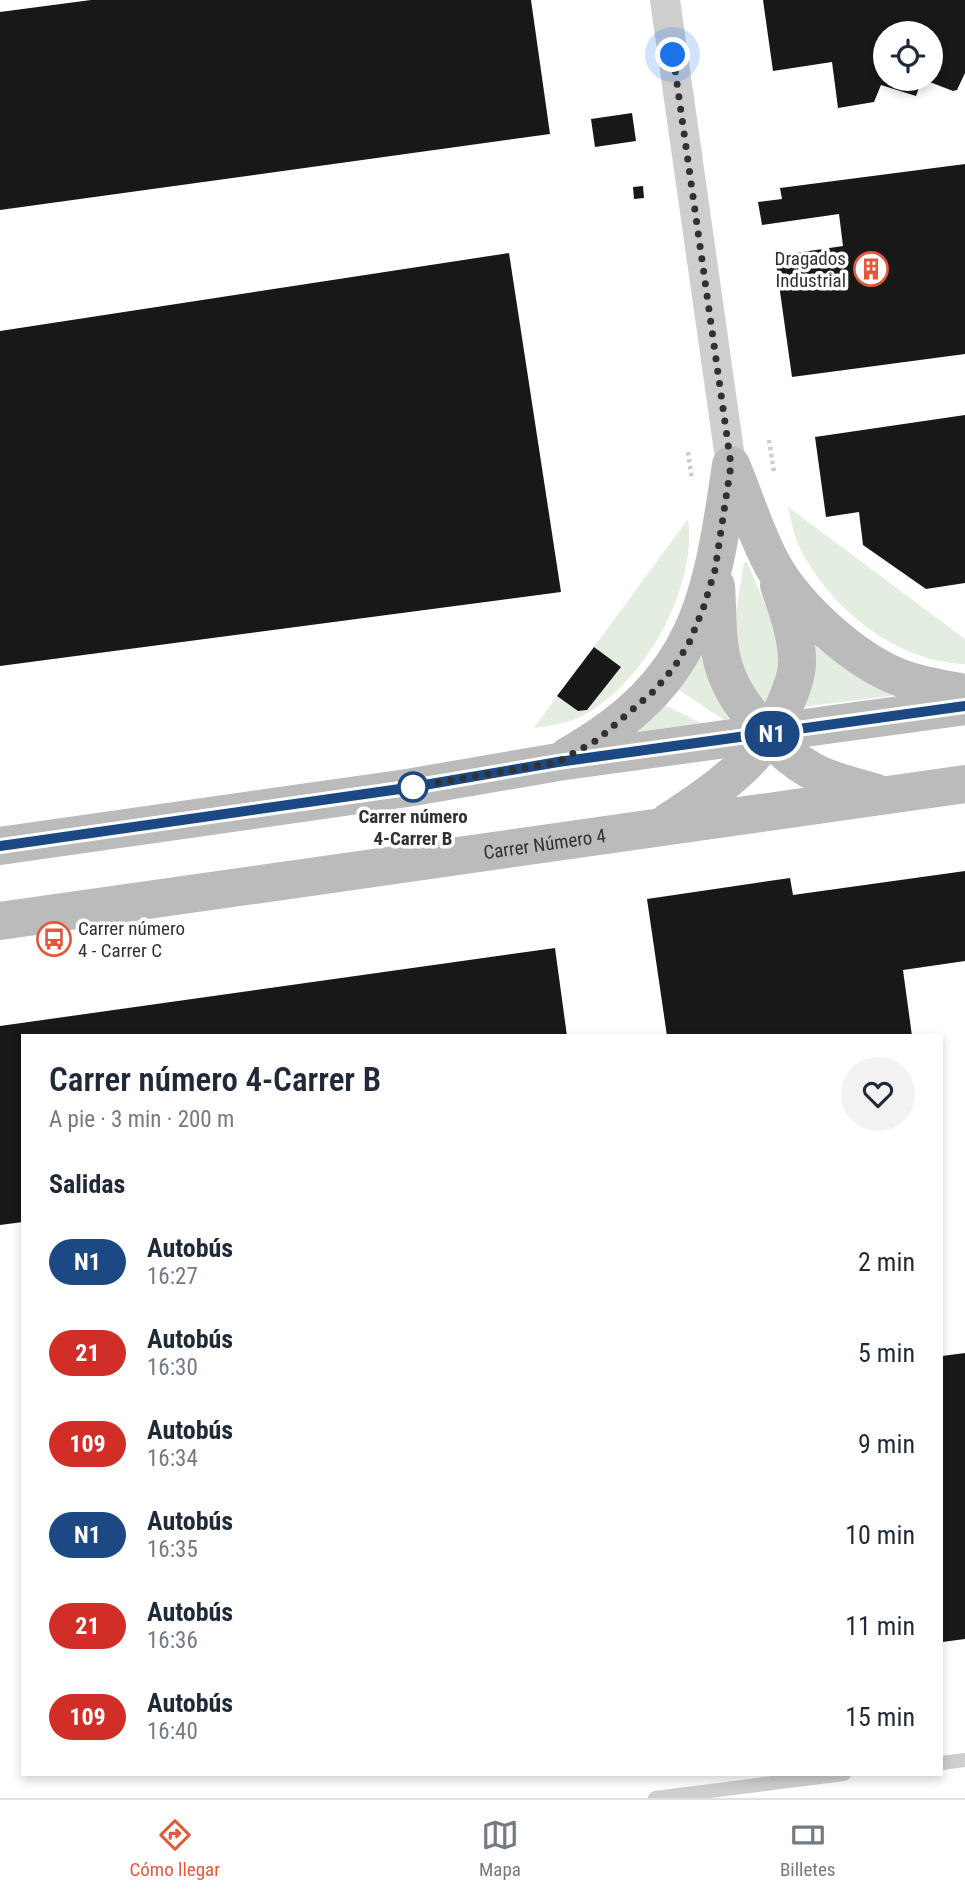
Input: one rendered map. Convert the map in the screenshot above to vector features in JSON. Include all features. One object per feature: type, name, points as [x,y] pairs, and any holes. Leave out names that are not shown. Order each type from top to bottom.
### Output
[{"type":"street","points":[[661,827],[718,789],[744,767],[770,735],[794,682],[797,660],[793,626],[771,563],[731,465],[666,0]]},
{"type":"street","points":[[558,762],[597,740],[628,716],[675,666],[690,641],[715,570],[731,465]]},
{"type":"street","points":[[771,563],[807,609],[832,634],[861,656],[887,673],[923,685],[965,694]]},
{"type":"street","points":[[715,570],[723,665],[732,687],[793,760],[819,775],[884,796]]},
{"type":"street","points":[[0,846],[407,788],[558,762],[770,735],[965,706]]},
{"type":"street","name":"Carrer Número 4","points":[[0,921],[965,785]]},
{"type":"lane","points":[[943,1763],[965,1760]]},
{"type":"lane","points":[[655,1798],[828,1776]]},
{"type":"path","points":[[688,452],[693,488]]},
{"type":"shaded area","points":[[788,507],[965,639],[965,664],[939,661],[889,642],[845,609],[826,589],[811,567],[796,540]]},
{"type":"shaded area","points":[[688,519],[689,547],[684,576],[674,605],[643,661],[600,705],[571,721],[534,728],[557,696],[578,711],[587,710],[621,667],[594,647]]},
{"type":"shaded area","points":[[747,562],[778,634],[780,665],[765,706],[740,670],[735,618],[744,563]]},
{"type":"shaded area","points":[[805,628],[905,694],[803,707]]},
{"type":"shaded area","points":[[705,644],[717,698],[729,719],[724,720],[676,688]]},
{"type":"shaded area","points":[[663,704],[701,723],[629,733]]},
{"type":"building","points":[[91,0],[531,0],[550,134],[0,210],[0,12]]},
{"type":"building","points":[[763,0],[965,0],[965,73],[957,90],[943,87],[943,21],[873,21],[873,91],[879,91],[874,102],[838,108],[832,62],[773,71]]},
{"type":"building","points":[[900,91],[918,91],[916,96]]},
{"type":"building","points":[[632,113],[636,141],[595,147],[591,119]]},
{"type":"building","name":"Dragados Industrial","points":[[965,164],[965,354],[792,377],[775,256],[843,246],[839,214],[762,225],[758,202],[782,199],[780,188]]},
{"type":"building","points":[[643,186],[644,198],[634,199],[633,187]]},
{"type":"building","points":[[509,253],[561,592],[0,666],[0,331]]},
{"type":"building","points":[[965,415],[965,583],[926,589],[863,545],[859,512],[826,517],[815,437]]},
{"type":"building","points":[[594,647],[621,667],[587,710],[578,711],[557,696]]},
{"type":"building","points":[[965,871],[965,961],[903,970],[912,1034],[667,1034],[647,899],[790,878],[793,895]]},
{"type":"building","points":[[555,948],[567,1034],[21,1034],[21,1222],[0,1225],[0,1026]]},
{"type":"building","points":[[965,1353],[965,1639],[943,1642],[943,1356]]},
{"type":"bus line","name":"N1","points":[[0,846],[407,788],[558,762],[770,735],[965,706]]},
{"type":"place","name":"Dragados Industrial","points":[[871,269]]},
{"type":"place","name":"Carrer número 4-Carrer B","points":[[413,787]]},
{"type":"place","name":"Carrer número 4 - Carrer C","points":[[54,939]]},
{"type":"route","points":[[413,787],[407,788],[558,762],[597,740],[628,716],[675,666],[690,641],[704,606],[715,570],[731,465],[673,55]]}]
